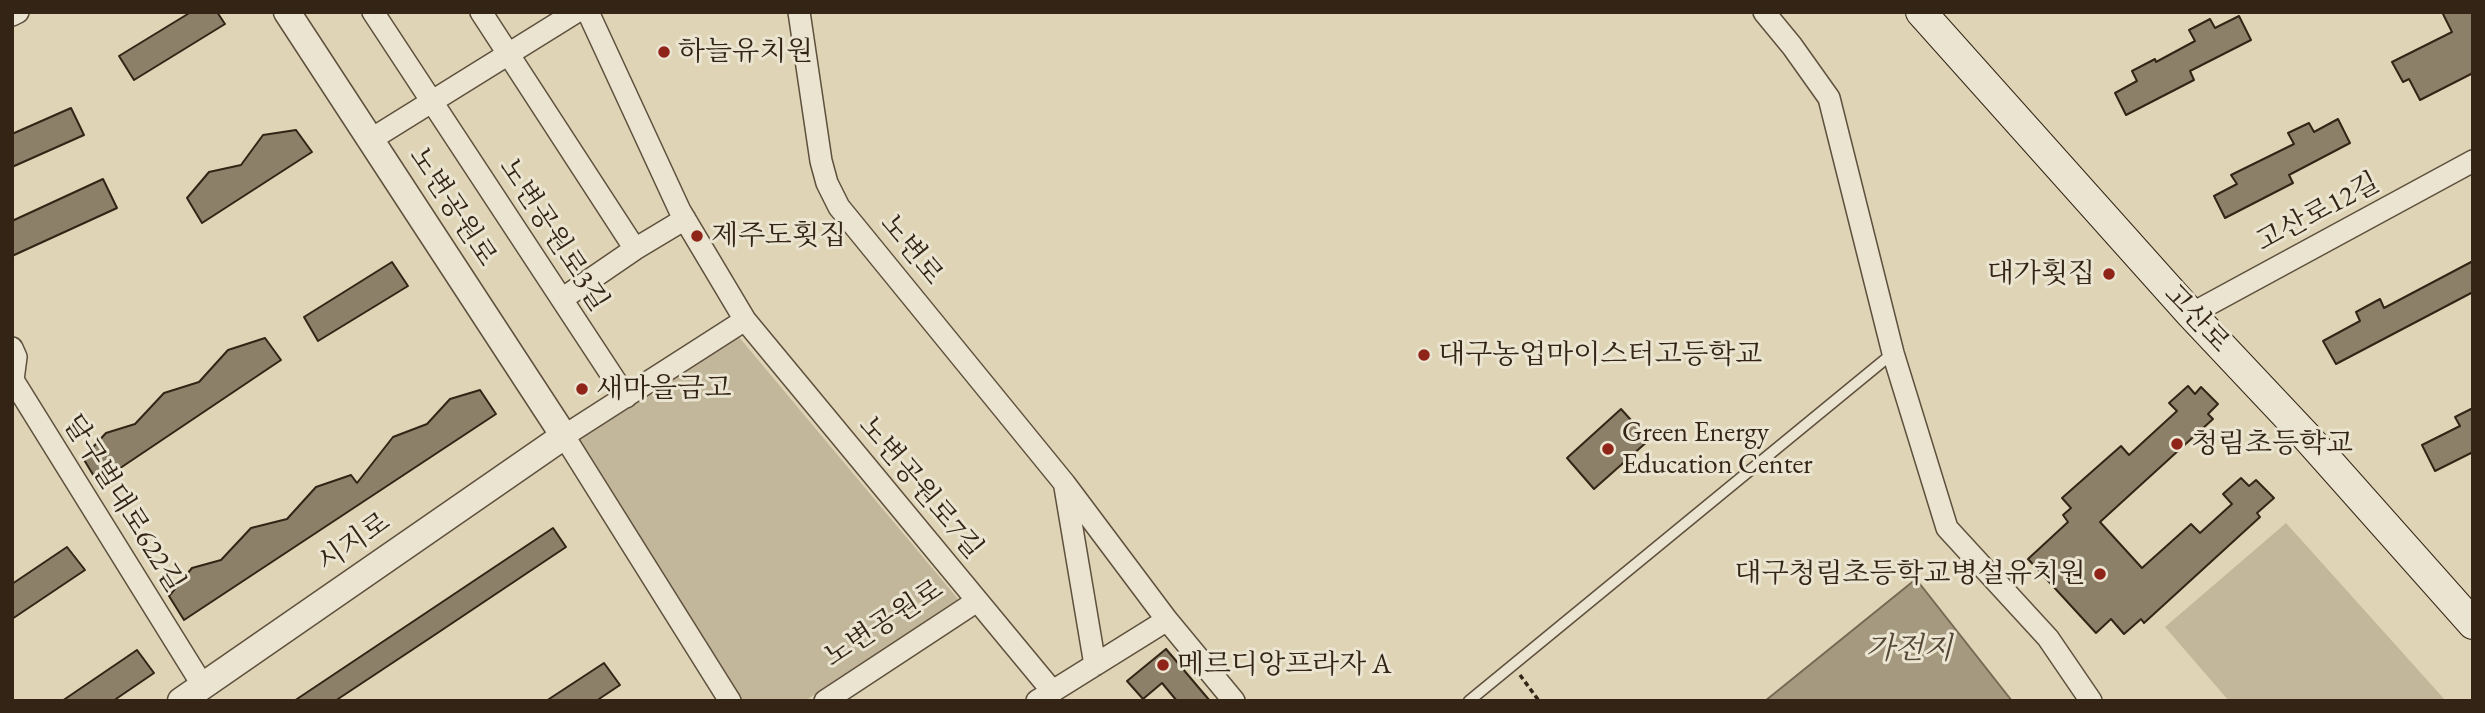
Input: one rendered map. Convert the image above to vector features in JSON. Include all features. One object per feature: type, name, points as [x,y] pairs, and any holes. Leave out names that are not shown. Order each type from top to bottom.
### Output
[{"type":"main road","name":"고산로","points":[[1921,12],[2473,624]]},
{"type":"street","points":[[12,15],[18,12]]},
{"type":"street","name":"노변공원로","points":[[287,12],[564,436],[730,701]]},
{"type":"street","name":"노변공원로3길","points":[[373,12],[626,397]]},
{"type":"street","points":[[481,12],[635,249]]},
{"type":"street","points":[[370,140],[576,12]]},
{"type":"street","points":[[564,436],[745,320],[685,219],[588,12]]},
{"type":"street","name":"노변로","points":[[799,12],[821,161],[827,183],[839,207],[1065,484],[1167,620],[1234,701]]},
{"type":"street","points":[[1764,12],[1829,98],[1893,353],[1947,528],[2048,638],[2091,701]]},
{"type":"street","name":"고산로12길","points":[[2191,314],[2473,161]]},
{"type":"street","points":[[562,299],[635,249],[685,219]]},
{"type":"street","name":"노변공원로7길","points":[[745,320],[977,601],[1045,696],[1167,620]]},
{"type":"street","name":"달구벌대로622길","points":[[12,348],[16,356],[13,380],[203,685]]},
{"type":"street","name":"시지로","points":[[181,701],[564,436]]},
{"type":"street","name":"노변로","points":[[1065,484],[1095,665]]},
{"type":"street","name":"노변공원로","points":[[825,701],[977,601]]},
{"type":"lane","points":[[1469,701],[1893,353]]},
{"type":"path","points":[[1512,665],[1539,701]]},
{"type":"shaded area","points":[[739,337],[958,599],[805,701],[743,701],[576,442]]},
{"type":"shaded area","points":[[2286,523],[2446,701],[2229,701],[2165,627]]},
{"type":"water","name":"가전지","points":[[1916,579],[2012,701],[1765,701]]},
{"type":"building","points":[[191,12],[217,12],[225,24],[134,80],[119,56]]},
{"type":"building","points":[[2442,12],[2473,12],[2473,73],[2420,100],[2409,79],[2403,82],[2392,62],[2452,32]]},
{"type":"building","points":[[2239,16],[2251,40],[2190,71],[2194,80],[2126,115],[2115,93],[2137,81],[2132,71],[2155,59],[2156,62],[2195,41],[2189,30],[2210,19],[2215,28]]},
{"type":"building","points":[[71,108],[84,135],[12,167],[12,134]]},
{"type":"building","points":[[2338,119],[2350,143],[2289,175],[2293,183],[2225,218],[2214,196],[2237,184],[2231,175],[2294,144],[2288,133],[2309,123],[2314,132]]},
{"type":"building","points":[[296,130],[312,152],[202,223],[187,198],[209,172],[241,165],[263,135]]},
{"type":"building","points":[[103,179],[117,208],[12,256],[12,221]]},
{"type":"building","points":[[2473,261],[2473,292],[2336,364],[2323,341],[2360,321],[2356,312],[2380,299],[2384,308]]},
{"type":"building","points":[[392,262],[408,286],[318,341],[304,317]]},
{"type":"building","points":[[265,338],[281,360],[98,483],[83,458],[106,433],[135,424],[164,393],[199,382],[228,350]]},
{"type":"building","points":[[2188,386],[2195,394],[2201,387],[2218,404],[2208,414],[2213,419],[2100,522],[2142,568],[2191,524],[2200,533],[2232,504],[2223,494],[2241,478],[2249,486],[2256,480],[2274,498],[2257,513],[2260,517],[2144,623],[2141,619],[2124,634],[2111,619],[2096,633],[2028,559],[2068,522],[2063,515],[2071,508],[2062,498],[2121,446],[2129,455],[2177,411],[2169,403]]},
{"type":"building","points":[[480,390],[496,414],[184,620],[169,596],[192,568],[221,560],[251,528],[287,519],[316,487],[351,475],[357,483],[393,437],[427,424],[450,399]]},
{"type":"building","points":[[2473,408],[2473,452],[2435,471],[2422,445],[2460,426],[2455,417]]},
{"type":"building","name":"Green Energy Education Center","points":[[1621,409],[1649,440],[1594,489],[1567,458]]},
{"type":"building","points":[[553,528],[566,547],[430,638],[335,701],[294,701]]},
{"type":"building","points":[[67,547],[85,570],[12,619],[12,584]]},
{"type":"building","name":"메르디앙프라자 A","points":[[1166,649],[1210,701],[1177,701],[1162,683],[1143,699],[1127,681]]},
{"type":"building","points":[[137,650],[154,673],[113,701],[62,701]]},
{"type":"building","points":[[604,663],[620,685],[596,701],[546,701]]},
{"type":"place","name":"하늘유치원","points":[[664,52]]},
{"type":"place","name":"제주도횟집","points":[[697,236]]},
{"type":"place","name":"대가횟집","points":[[2109,274]]},
{"type":"place","name":"대구농업마이스터고등학교","points":[[1424,355]]},
{"type":"place","name":"새마을금고","points":[[582,389]]},
{"type":"place","name":"청림초등학교","points":[[2177,444]]},
{"type":"place","name":"Green Energy Education Center","points":[[1608,449]]},
{"type":"place","name":"대구청림초등학교병설유치원","points":[[2100,574]]},
{"type":"place","name":"메르디앙프라자 A","points":[[1163,665]]}]
